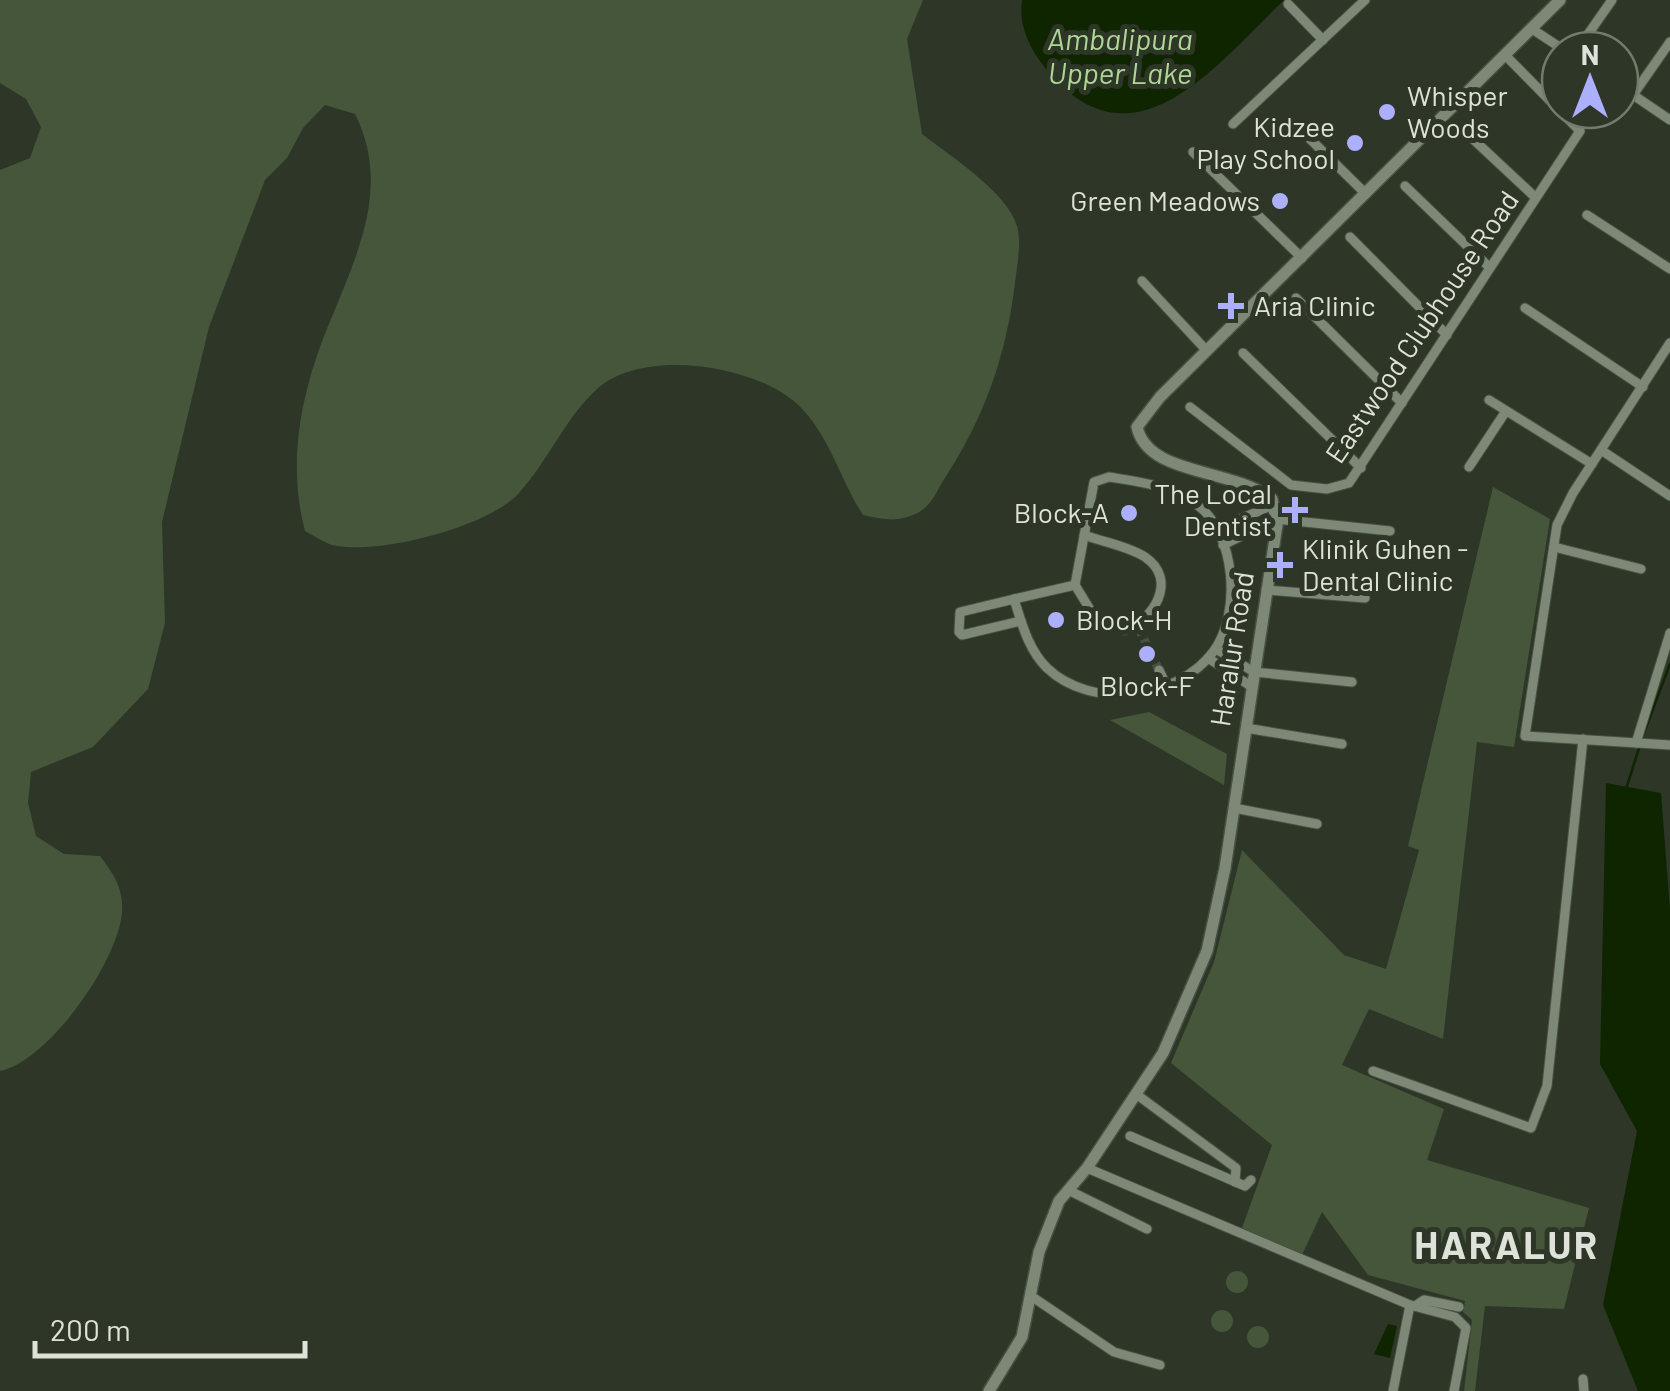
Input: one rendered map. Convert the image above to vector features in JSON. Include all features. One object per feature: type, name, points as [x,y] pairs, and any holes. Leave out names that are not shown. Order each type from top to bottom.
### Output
[{"type":"street","points":[[1233,124],[1366,0]]},
{"type":"street","points":[[1216,530],[1273,505],[1251,484],[1157,458],[1140,442],[1137,427],[1207,351],[1560,0]]},
{"type":"street","points":[[1591,30],[1612,0]]},
{"type":"street","points":[[1288,4],[1323,40]]},
{"type":"street","points":[[1532,29],[1540,34]]},
{"type":"street","points":[[1640,85],[1670,42]]},
{"type":"street","name":"Eastwood Clubhouse Road","points":[[1190,407],[1291,485],[1327,489],[1350,483],[1488,266],[1580,131],[1506,56]]},
{"type":"street","points":[[1640,100],[1670,120]]},
{"type":"street","points":[[1460,127],[1535,197]]},
{"type":"street","points":[[1304,134],[1366,194]]},
{"type":"street","points":[[1193,152],[1302,258]]},
{"type":"street","points":[[1405,186],[1488,266]]},
{"type":"street","points":[[1586,215],[1670,269]]},
{"type":"street","points":[[1350,237],[1446,335]]},
{"type":"street","points":[[1142,281],[1207,351]]},
{"type":"street","points":[[1296,298],[1402,403]]},
{"type":"street","points":[[1525,308],[1643,387]]},
{"type":"street","points":[[1669,348],[1564,508],[1554,547],[1525,736],[1670,745]]},
{"type":"street","points":[[1243,353],[1361,468]]},
{"type":"street","points":[[1489,400],[1592,464]]},
{"type":"street","points":[[1469,466],[1506,411]]},
{"type":"street","points":[[1601,450],[1670,496]]},
{"type":"street","points":[[1014,600],[1034,652],[1050,670],[1074,685],[1104,694],[1137,694],[1166,685],[1208,658],[1216,648],[1230,608],[1231,580],[1223,545],[1200,506],[1172,490],[1108,476],[1094,482],[1084,535],[1075,585],[1086,607],[1109,626],[1124,630],[1138,626],[1154,612],[1160,598],[1154,567],[1146,557],[1084,535]]},
{"type":"street","name":"Haralur Road","points":[[989,1391],[1016,1353],[1046,1228],[1163,1053],[1207,952],[1246,728],[1276,518],[1273,505]]},
{"type":"street","points":[[1223,545],[1276,518],[1390,531]]},
{"type":"street","points":[[1554,547],[1641,569]]},
{"type":"street","points":[[1021,621],[962,636],[959,632],[960,612],[1075,585]]},
{"type":"street","points":[[1266,590],[1365,598]]},
{"type":"street","points":[[1639,743],[1670,633]]},
{"type":"street","points":[[1216,648],[1254,672],[1352,682]]},
{"type":"street","points":[[1208,658],[1252,687]]},
{"type":"street","points":[[1159,670],[1166,685]]},
{"type":"street","points":[[1246,728],[1342,744]]},
{"type":"street","points":[[1373,1071],[1531,1128],[1546,1086],[1583,739]]},
{"type":"street","points":[[1234,808],[1316,824]]},
{"type":"street","points":[[1136,1094],[1236,1168],[1235,1182]]},
{"type":"street","points":[[1130,1136],[1235,1182],[1248,1186],[1251,1180]]},
{"type":"street","points":[[1087,1168],[1412,1306],[1455,1317],[1466,1328],[1454,1391]]},
{"type":"street","points":[[1068,1190],[1147,1228]]},
{"type":"street","points":[[1031,1296],[1114,1352],[1160,1364]]},
{"type":"street","points":[[1412,1306],[1424,1300],[1459,1307]]},
{"type":"street","points":[[1392,1391],[1412,1306]]},
{"type":"street","points":[[1583,1379],[1584,1391]]},
{"type":"shaded area","points":[[0,0],[923,0],[907,39],[922,134],[978,177],[1004,203],[1018,230],[1019,243],[1006,336],[991,387],[970,434],[931,502],[913,515],[892,519],[863,515],[818,429],[797,404],[778,390],[727,371],[669,365],[617,376],[597,389],[519,493],[483,517],[403,542],[332,545],[305,531],[298,491],[299,431],[312,371],[360,244],[371,180],[367,147],[355,114],[325,105],[303,128],[287,158],[265,180],[209,327],[162,522],[165,623],[148,689],[93,747],[31,772],[28,803],[36,836],[64,854],[100,856],[121,896],[118,932],[95,981],[59,1029],[39,1049],[0,1071],[0,170],[30,158],[41,127],[26,99],[0,83]]},
{"type":"shaded area","points":[[1493,487],[1550,519],[1514,747],[1477,742],[1443,1039],[1369,1009],[1342,1065],[1444,1109],[1427,1160],[1589,1208],[1564,1309],[1485,1306],[1475,1391],[1464,1391],[1472,1320],[1463,1312],[1465,1301],[1368,1275],[1322,1212],[1302,1255],[1242,1228],[1272,1145],[1171,1063],[1214,962],[1242,850],[1344,955],[1386,969],[1419,850],[1408,846]]},
{"type":"shaded area","points":[[1149,712],[1227,754],[1224,785],[1110,720]]},
{"type":"shaded area","points":[[1237,1271],[1245,1274],[1245,1290],[1237,1293],[1229,1290],[1226,1282],[1229,1274]]},
{"type":"shaded area","points":[[1218,1310],[1226,1310],[1233,1321],[1226,1332],[1218,1332],[1211,1325],[1211,1317]]},
{"type":"shaded area","points":[[1254,1326],[1262,1326],[1269,1337],[1262,1348],[1254,1348],[1247,1341],[1247,1333]]},
{"type":"water","name":"Ambalipura Upper Lake","points":[[1022,0],[1284,0],[1232,51],[1176,97],[1146,110],[1115,113],[1084,103],[1045,68],[1025,31]]},
{"type":"water","points":[[1606,783],[1661,793],[1670,909],[1670,1391],[1638,1391],[1603,1305],[1637,1131],[1600,1064]]},
{"type":"water","points":[[1388,1324],[1397,1326],[1390,1358],[1374,1354]]},
{"type":"waterway","points":[[1642,738],[1670,664]]},
{"type":"waterway","points":[[1627,786],[1640,745]]},
{"type":"tunnel","points":[[1138,627],[1159,670]]},
{"type":"place","name":"Whisper Woods","points":[[1387,112]]},
{"type":"place","name":"Kidzee Play School","points":[[1355,143]]},
{"type":"place","name":"Green Meadows","points":[[1280,201]]},
{"type":"place","name":"Aria Clinic","points":[[1231,306]]},
{"type":"place","name":"The Local Dentist","points":[[1295,510]]},
{"type":"place","name":"Block-A","points":[[1129,513]]},
{"type":"place","name":"Klinik Guhen - Dental Clinic","points":[[1280,565]]},
{"type":"place","name":"Block-H","points":[[1056,620]]},
{"type":"place","name":"Block-F","points":[[1147,654]]},
{"type":"district","name":"HARALUR","points":[[1507,1246]]}]
